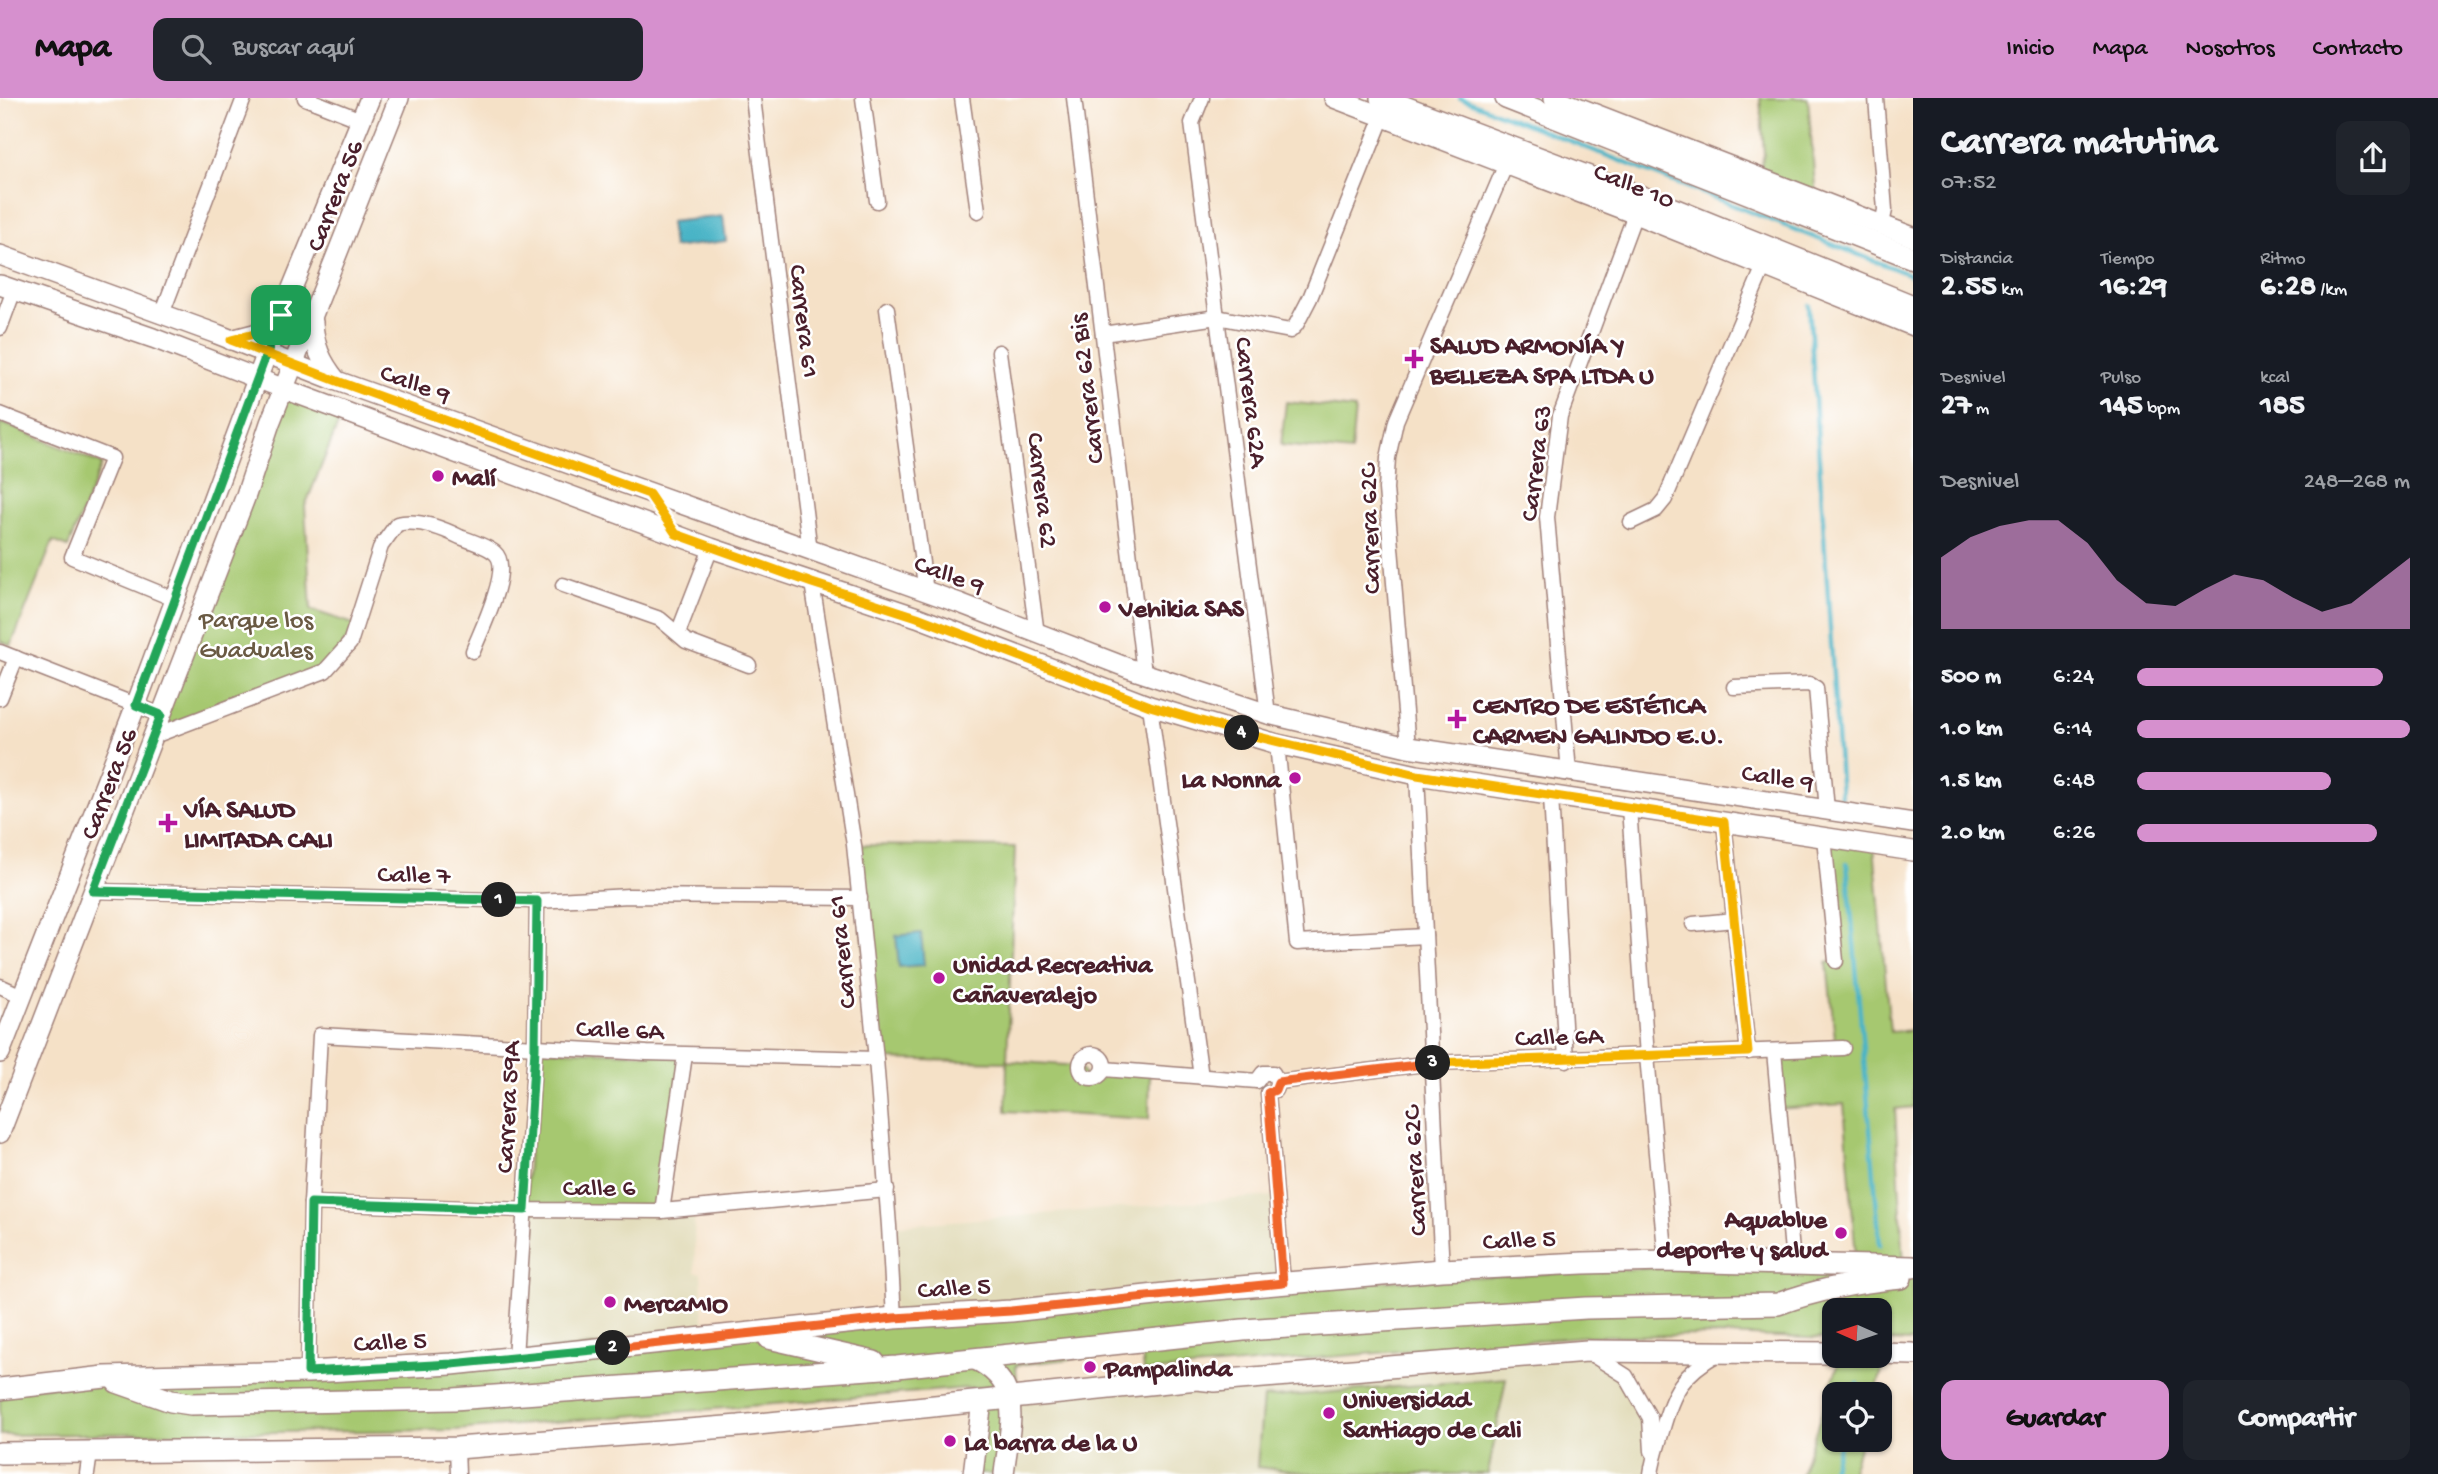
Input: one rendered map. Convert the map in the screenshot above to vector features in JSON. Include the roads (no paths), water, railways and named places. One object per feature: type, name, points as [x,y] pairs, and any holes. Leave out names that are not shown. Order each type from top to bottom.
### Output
[{"type":"main road","name":"Carrera 56","points":[[0,1053],[136,705],[281,315],[370,98]]},
{"type":"main road","name":"Carrera 56","points":[[0,1133],[245,498],[284,388],[399,98]]},
{"type":"main road","name":"Calle 10","points":[[1334,98],[1382,107],[1579,182],[1635,214],[1764,266],[1797,269],[1913,306]]},
{"type":"main road","name":"Calle 10","points":[[1506,98],[1874,228],[1913,237]]},
{"type":"main road","name":"Calle 10","points":[[1554,98],[1874,228],[1913,258]]},
{"type":"main road","name":"Calle 10","points":[[1382,107],[1506,164],[1676,210],[1913,326]]},
{"type":"main road","name":"Calle 9","points":[[0,255],[337,381],[962,604],[1136,671],[1268,714],[1408,747],[1913,823]]},
{"type":"main road","name":"Calle 9","points":[[7,288],[258,378],[713,549],[906,614],[1150,706],[1277,744],[1417,775],[1913,851]]},
{"type":"main road","points":[[231,340],[258,333],[281,315]]},
{"type":"main road","points":[[313,317],[313,335],[318,352],[337,381]]},
{"type":"main road","points":[[649,494],[676,534]]},
{"type":"main road","points":[[713,549],[764,535]]},
{"type":"main road","points":[[962,604],[977,640]]},
{"type":"main road","points":[[1079,679],[1136,671]]},
{"type":"main road","points":[[1648,811],[1700,790]]},
{"type":"main road","points":[[1738,796],[1778,830]]},
{"type":"main road","name":"Calle 5","points":[[0,1389],[105,1377],[308,1372],[452,1364],[894,1318],[1011,1311],[1283,1283],[1442,1270],[1666,1261],[1913,1267]]},
{"type":"main road","points":[[105,1377],[171,1401],[191,1404],[454,1399],[897,1367],[1243,1329],[1586,1308],[1778,1304],[1807,1293],[1853,1282],[1913,1277]]},
{"type":"main road","points":[[752,1334],[897,1367]]},
{"type":"main road","points":[[1197,1379],[1214,1373],[1586,1344],[1822,1346]]},
{"type":"main road","points":[[1892,1347],[1913,1348]]},
{"type":"main road","points":[[0,1453],[89,1464],[457,1448],[739,1426],[1197,1379],[1215,1381],[1587,1351],[1822,1353]]},
{"type":"main road","points":[[1892,1353],[1913,1354]]},
{"type":"main road","points":[[973,1359],[998,1374],[1006,1385],[1010,1399],[1004,1474]]},
{"type":"main road","points":[[973,1474],[982,1401]]},
{"type":"main road","points":[[0,1443],[456,1438],[740,1414],[899,1409]]},
{"type":"street","points":[[162,314],[244,98]]},
{"type":"street","points":[[305,98],[361,120]]},
{"type":"street","name":"Carrera 61","points":[[753,98],[810,551]]},
{"type":"street","points":[[863,98],[877,201]]},
{"type":"street","points":[[962,98],[978,211]]},
{"type":"street","name":"Carrera 62 Bis","points":[[1074,98],[1103,334],[1136,671]]},
{"type":"street","name":"Carrera 62A","points":[[1202,98],[1192,123],[1268,714]]},
{"type":"street","points":[[1874,228],[1885,210],[1876,98]]},
{"type":"street","points":[[1103,334],[1217,317],[1290,331],[1310,298],[1382,107]]},
{"type":"street","name":"Carrera 62C","points":[[1408,747],[1389,537],[1386,489],[1388,458],[1396,421],[1506,164]]},
{"type":"street","name":"Carrera 63","points":[[1569,772],[1547,517],[1560,416],[1635,214]]},
{"type":"street","points":[[1631,522],[1656,510],[1665,499],[1764,266]]},
{"type":"street","points":[[0,328],[7,288]]},
{"type":"street","points":[[887,309],[926,592]]},
{"type":"street","name":"Carrera 62","points":[[999,352],[1037,634]]},
{"type":"street","points":[[0,414],[112,458],[72,557],[174,599]]},
{"type":"street","points":[[154,736],[325,671],[350,643],[382,546],[397,524],[410,521],[456,534],[496,554],[501,564],[499,583],[473,651]]},
{"type":"street","points":[[678,633],[713,549]]},
{"type":"street","name":"Carrera 61","points":[[812,583],[860,898],[887,1190],[894,1318]]},
{"type":"street","points":[[563,585],[660,619],[686,641],[749,665]]},
{"type":"street","points":[[0,652],[161,715]]},
{"type":"street","points":[[0,698],[16,658]]},
{"type":"street","points":[[1734,687],[1809,684],[1816,688],[1827,810]]},
{"type":"street","points":[[1150,706],[1201,1077]]},
{"type":"street","points":[[1277,744],[1297,943],[1425,936]]},
{"type":"street","name":"Carrera 62C","points":[[1417,775],[1442,1270]]},
{"type":"street","points":[[1551,796],[1566,1060]]},
{"type":"street","points":[[1629,808],[1647,1056],[1666,1261]]},
{"type":"street","points":[[1724,822],[1748,1052]]},
{"type":"street","points":[[1824,837],[1836,961]]},
{"type":"street","name":"Calle 7","points":[[93,891],[537,901],[629,897],[860,898]]},
{"type":"street","name":"Carrera 59A","points":[[515,1357],[535,1049],[537,901]]},
{"type":"street","points":[[1693,924],[1734,920]]},
{"type":"street","points":[[0,986],[22,996]]},
{"type":"street","name":"Calle 6A","points":[[311,1203],[320,1035],[535,1049],[876,1059]]},
{"type":"street","name":"Calle 6A","points":[[1278,1082],[1432,1063],[1843,1048]]},
{"type":"street","points":[[1774,1051],[1793,1263]]},
{"type":"street","points":[[662,1211],[685,1055]]},
{"type":"street","points":[[1104,1069],[1257,1081]]},
{"type":"street","points":[[1268,1072],[1273,1073],[1278,1082],[1275,1090],[1268,1093],[1260,1090],[1257,1081],[1263,1073],[1268,1072]]},
{"type":"street","points":[[1268,1093],[1283,1283]]},
{"type":"street","name":"Calle 6","points":[[311,1203],[525,1210],[662,1211],[887,1190]]},
{"type":"street","points":[[308,1372],[311,1203]]},
{"type":"street","points":[[1587,1351],[1626,1376],[1650,1418],[1652,1470]]},
{"type":"street","points":[[1652,1470],[1670,1400],[1684,1379],[1723,1351]]},
{"type":"street","points":[[457,1448],[458,1474]]},
{"type":"water","points":[[723,216],[726,241],[673,248],[670,222]]},
{"type":"water","points":[[921,933],[924,965],[899,967],[896,936]]},
{"type":"waterway","points":[[1460,98],[1913,276]]},
{"type":"waterway","points":[[1809,305],[1841,797]]},
{"type":"waterway","points":[[1847,863],[1880,1245]]},
{"type":"waterway","points":[[1831,1474],[1837,1452]]},
{"type":"place","name":"SALUD ARMONÍA Y BELLEZA SPA LTDA U","points":[[1414,359]]},
{"type":"place","name":"Malí","points":[[438,476]]},
{"type":"place","name":"Vehikia SAS","points":[[1105,607]]},
{"type":"place","name":"CENTRO DE ESTÉTICA CARMEN GALINDO E.U.","points":[[1457,719]]},
{"type":"place","name":"La Nonna","points":[[1295,778]]},
{"type":"place","name":"VÍA SALUD LIMITADA CALI","points":[[168,823]]},
{"type":"place","name":"Unidad Recreativa Cañaveralejo","points":[[939,978]]},
{"type":"place","name":"Aquablue deporte y salud","points":[[1841,1233]]},
{"type":"place","name":"MercaMIO","points":[[610,1302]]},
{"type":"place","name":"Pampalinda","points":[[1090,1367]]},
{"type":"place","name":"Universidad Santiago de Cali","points":[[1329,1413]]},
{"type":"place","name":"La barra de la U","points":[[950,1441]]},
{"type":"park label","name":"Parque los Guaduales","points":[[256,633]]}]
